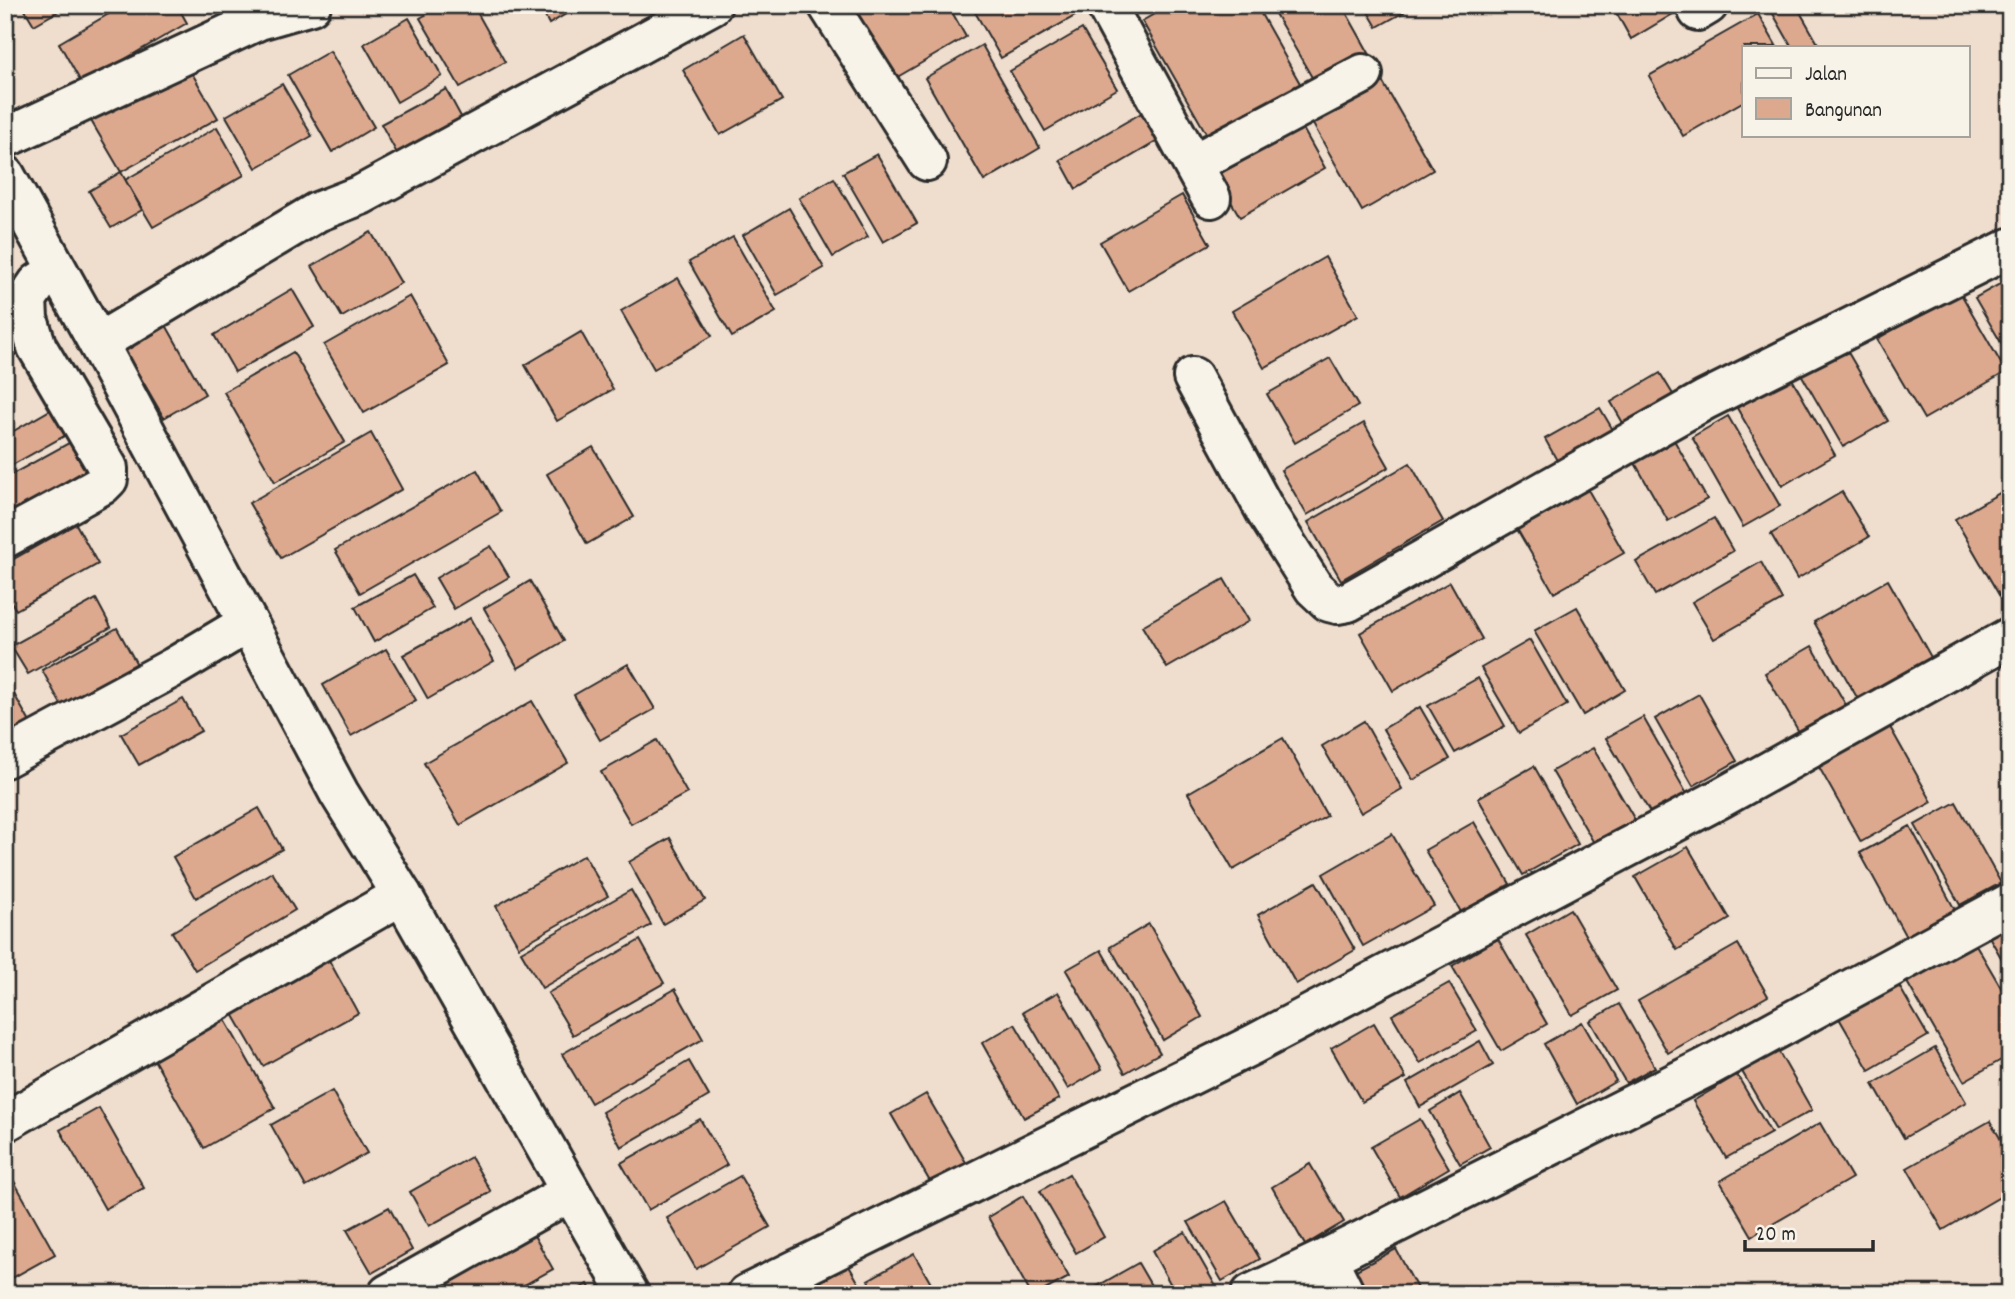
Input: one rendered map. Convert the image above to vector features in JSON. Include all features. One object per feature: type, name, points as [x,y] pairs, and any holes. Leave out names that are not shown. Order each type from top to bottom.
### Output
[{"type":"street","points":[[5,138],[259,20],[311,5]]},
{"type":"street","points":[[98,343],[317,212],[361,195],[712,5]]},
{"type":"street","points":[[828,5],[927,161]]},
{"type":"street","points":[[1106,5],[1211,198]]},
{"type":"street","points":[[1192,164],[1363,74]]},
{"type":"street","points":[[5,174],[339,793],[402,895],[629,1294]]},
{"type":"street","points":[[1194,377],[1266,512],[1314,588],[1329,602],[1337,604],[1348,602],[1705,400],[2010,248]]},
{"type":"street","points":[[5,538],[102,485],[108,479],[108,468],[37,347],[28,319],[27,299],[38,283],[57,271]]},
{"type":"street","points":[[5,758],[174,667],[248,623]]},
{"type":"street","points":[[747,1294],[1254,1044],[1721,798],[2010,637]]},
{"type":"street","points":[[5,1122],[402,895]]},
{"type":"street","points":[[1251,1294],[1709,1066],[2010,903]]},
{"type":"street","points":[[388,1294],[570,1192]]},
{"type":"street","points":[[1327,1258],[1345,1294]]},
{"type":"building","points":[[22,5],[69,5],[34,25]]},
{"type":"building","points":[[124,5],[177,5],[187,23],[82,84],[59,43]]},
{"type":"building","points":[[443,5],[473,5],[505,62],[460,87],[420,18]]},
{"type":"building","points":[[539,5],[581,5],[549,24]]},
{"type":"building","points":[[852,5],[948,5],[966,37],[894,79]]},
{"type":"building","points":[[971,5],[1076,5],[1080,13],[1001,58]]},
{"type":"building","points":[[1170,5],[1256,5],[1302,87],[1210,140],[1142,21]]},
{"type":"building","points":[[1270,5],[1342,5],[1374,62],[1321,93]]},
{"type":"building","points":[[1364,5],[1400,5],[1404,12],[1377,27]]},
{"type":"building","points":[[1612,5],[1668,5],[1673,14],[1631,39]]},
{"type":"building","points":[[1768,5],[1796,5],[1819,46],[1791,46]]},
{"type":"building","points":[[1758,14],[1776,46],[1742,46],[1742,102],[1683,136],[1649,76]]},
{"type":"building","points":[[409,18],[442,76],[397,102],[364,44]]},
{"type":"building","points":[[1082,29],[1117,89],[1045,131],[1010,71]]},
{"type":"building","points":[[744,34],[782,100],[720,135],[683,70]]},
{"type":"building","points":[[982,45],[1040,148],[984,181],[925,78]]},
{"type":"building","points":[[330,51],[374,127],[332,152],[288,75]]},
{"type":"building","points":[[186,63],[218,118],[121,172],[90,119]]},
{"type":"building","points":[[1381,79],[1433,170],[1362,211],[1310,119]]},
{"type":"building","points":[[282,84],[312,136],[256,168],[226,116]]},
{"type":"building","points":[[446,89],[465,124],[400,159],[381,124]]},
{"type":"building","points":[[1145,111],[1161,139],[1076,189],[1060,160]]},
{"type":"building","points":[[217,127],[244,175],[153,227],[125,180]]},
{"type":"building","points":[[1302,127],[1325,168],[1240,217],[1216,176]]},
{"type":"building","points":[[877,154],[917,223],[883,242],[843,173]]},
{"type":"building","points":[[121,172],[142,210],[111,228],[89,191]]},
{"type":"building","points":[[834,178],[868,237],[833,257],[799,198]]},
{"type":"building","points":[[1182,195],[1210,244],[1128,291],[1100,242]]},
{"type":"building","points":[[789,208],[824,268],[777,295],[743,235]]},
{"type":"building","points":[[371,232],[401,283],[342,317],[312,266]]},
{"type":"building","points":[[733,237],[776,312],[732,337],[689,262]]},
{"type":"building","points":[[1325,257],[1358,315],[1264,368],[1232,311]]},
{"type":"building","points":[[678,278],[712,336],[654,369],[621,311]]},
{"type":"building","points":[[2009,279],[2010,281],[2010,358],[1975,298]]},
{"type":"building","points":[[292,289],[314,327],[235,372],[214,335]]},
{"type":"building","points":[[1960,292],[2006,372],[1924,419],[1877,339]]},
{"type":"building","points":[[410,296],[449,365],[364,413],[324,345]]},
{"type":"building","points":[[5,312],[26,349],[5,360]]},
{"type":"building","points":[[166,325],[205,394],[164,418],[124,349]]},
{"type":"building","points":[[581,332],[613,389],[557,421],[525,365]]},
{"type":"building","points":[[1846,349],[1888,421],[1843,447],[1801,374]]},
{"type":"building","points":[[293,352],[345,442],[275,482],[224,392]]},
{"type":"building","points":[[1330,358],[1358,406],[1295,443],[1267,394]]},
{"type":"building","points":[[1660,373],[1677,401],[1627,430],[1611,402]]},
{"type":"building","points":[[1791,377],[1835,455],[1782,486],[1737,408]]},
{"type":"building","points":[[59,405],[73,431],[5,469],[5,436]]},
{"type":"building","points":[[1600,408],[1616,435],[1560,466],[1545,439]]},
{"type":"building","points":[[1728,416],[1780,506],[1743,527],[1692,437]]},
{"type":"building","points":[[1364,423],[1389,467],[1307,515],[1281,470]]},
{"type":"building","points":[[371,433],[402,489],[281,558],[249,503]]},
{"type":"building","points":[[76,439],[92,467],[11,513],[5,502],[5,478]]},
{"type":"building","points":[[1674,440],[1707,499],[1668,521],[1635,463]]},
{"type":"building","points":[[593,447],[634,517],[587,544],[547,474]]},
{"type":"building","points":[[1410,463],[1443,521],[1341,580],[1308,522]]},
{"type":"building","points":[[477,470],[501,512],[360,593],[335,550]]},
{"type":"building","points":[[2010,487],[2010,602],[2005,605],[1955,519]]},
{"type":"building","points":[[1587,488],[1624,553],[1554,593],[1517,529]]},
{"type":"building","points":[[1842,492],[1869,537],[1797,579],[1771,534]]},
{"type":"building","points":[[1714,518],[1733,551],[1655,595],[1636,562]]},
{"type":"building","points":[[76,524],[98,564],[16,610],[5,592],[5,564]]},
{"type":"building","points":[[491,546],[509,577],[454,609],[436,578]]},
{"type":"building","points":[[1761,562],[1782,600],[1714,639],[1692,602]]},
{"type":"building","points":[[413,575],[433,608],[374,642],[355,607]]},
{"type":"building","points":[[1224,579],[1249,621],[1167,668],[1142,626]]},
{"type":"building","points":[[1888,580],[1932,659],[1859,701],[1814,622]]},
{"type":"building","points":[[530,581],[564,641],[518,668],[484,608]]},
{"type":"building","points":[[1450,582],[1482,639],[1393,691],[1360,633]]},
{"type":"building","points":[[96,599],[111,627],[28,674],[11,646]]},
{"type":"building","points":[[1577,607],[1625,690],[1583,715],[1534,631]]},
{"type":"building","points":[[470,618],[494,661],[428,699],[403,655]]},
{"type":"building","points":[[117,628],[139,668],[64,710],[42,670]]},
{"type":"building","points":[[1530,640],[1567,705],[1519,733],[1481,668]]},
{"type":"building","points":[[1812,646],[1850,712],[1803,739],[1765,673]]},
{"type":"building","points":[[386,649],[416,700],[351,736],[323,685]]},
{"type":"building","points":[[628,664],[655,709],[600,740],[574,695]]},
{"type":"building","points":[[5,678],[32,726],[5,742]]},
{"type":"building","points":[[1478,678],[1505,726],[1455,753],[1428,706]]},
{"type":"building","points":[[1699,694],[1737,761],[1693,786],[1655,719]]},
{"type":"building","points":[[183,699],[201,731],[139,765],[121,734]]},
{"type":"building","points":[[532,701],[568,763],[460,825],[424,763]]},
{"type":"building","points":[[1420,707],[1450,759],[1413,780],[1383,729]]},
{"type":"building","points":[[1643,717],[1687,794],[1651,814],[1606,738]]},
{"type":"building","points":[[1886,720],[1932,802],[1861,842],[1815,760]]},
{"type":"building","points":[[1364,721],[1402,789],[1361,813],[1322,746]]},
{"type":"building","points":[[1283,738],[1327,816],[1233,870],[1188,793]]},
{"type":"building","points":[[657,740],[687,793],[631,824],[601,772]]},
{"type":"building","points":[[1593,748],[1635,820],[1594,843],[1552,771]]},
{"type":"building","points":[[1534,766],[1578,844],[1523,875],[1478,798]]},
{"type":"building","points":[[1956,802],[2001,883],[1960,905],[1915,825]]},
{"type":"building","points":[[259,808],[282,849],[196,898],[173,857]]},
{"type":"building","points":[[1474,822],[1510,884],[1461,912],[1425,850]]},
{"type":"building","points":[[1910,826],[1955,910],[1906,937],[1860,853]]},
{"type":"building","points":[[1392,834],[1434,906],[1363,946],[1323,874]]},
{"type":"building","points":[[670,838],[705,900],[663,924],[629,862]]},
{"type":"building","points":[[1688,847],[1730,919],[1677,950],[1635,877]]},
{"type":"building","points":[[584,855],[608,896],[519,947],[496,906]]},
{"type":"building","points":[[272,872],[295,910],[195,970],[172,932]]},
{"type":"building","points":[[1316,882],[1355,950],[1296,984],[1258,915]]},
{"type":"building","points":[[631,890],[651,925],[542,988],[521,952]]},
{"type":"building","points":[[1570,909],[1617,990],[1572,1015],[1526,935]]},
{"type":"building","points":[[2010,919],[2010,973],[1987,933]]},
{"type":"building","points":[[1149,924],[1202,1017],[1163,1040],[1110,947]]},
{"type":"building","points":[[1968,931],[2010,1003],[2010,1055],[1964,1081],[1900,970]]},
{"type":"building","points":[[1498,939],[1547,1024],[1501,1051],[1452,966]]},
{"type":"building","points":[[640,940],[664,983],[573,1035],[548,993]]},
{"type":"building","points":[[1738,944],[1768,996],[1668,1053],[1638,1001]]},
{"type":"building","points":[[1101,950],[1160,1053],[1125,1073],[1066,970]]},
{"type":"building","points":[[325,953],[358,1013],[263,1066],[229,1007]]},
{"type":"building","points":[[1895,979],[1928,1036],[1869,1070],[1836,1013]]},
{"type":"building","points":[[1449,983],[1477,1031],[1420,1063],[1392,1015]]},
{"type":"building","points":[[675,989],[703,1039],[591,1103],[562,1054]]},
{"type":"building","points":[[1058,992],[1102,1069],[1068,1089],[1023,1012]]},
{"type":"building","points":[[1619,1004],[1655,1067],[1626,1083],[1590,1021]]},
{"type":"building","points":[[220,1011],[275,1108],[204,1148],[149,1051]]},
{"type":"building","points":[[1582,1022],[1616,1081],[1577,1104],[1544,1044]]},
{"type":"building","points":[[1374,1023],[1406,1078],[1362,1102],[1331,1048]]},
{"type":"building","points":[[1015,1024],[1059,1099],[1024,1118],[982,1043]]},
{"type":"building","points":[[1480,1041],[1493,1065],[1420,1107],[1407,1083]]},
{"type":"building","points":[[1776,1047],[1812,1110],[1776,1130],[1740,1068]]},
{"type":"building","points":[[1935,1048],[1966,1102],[1904,1138],[1873,1084]]},
{"type":"building","points":[[689,1061],[709,1096],[621,1147],[602,1112]]},
{"type":"building","points":[[1737,1075],[1771,1133],[1726,1158],[1693,1101]]},
{"type":"building","points":[[332,1091],[367,1153],[306,1187],[271,1125]]},
{"type":"building","points":[[1460,1093],[1490,1147],[1460,1164],[1430,1111]]},
{"type":"building","points":[[926,1094],[971,1171],[936,1192],[891,1114]]},
{"type":"building","points":[[99,1108],[144,1188],[105,1209],[60,1130]]},
{"type":"building","points":[[700,1119],[727,1165],[648,1210],[621,1163]]},
{"type":"building","points":[[1420,1119],[1449,1168],[1400,1197],[1371,1147]]},
{"type":"building","points":[[1990,1121],[2010,1155],[2010,1191],[1943,1230],[1907,1168]]},
{"type":"building","points":[[1820,1123],[1852,1178],[1752,1236],[1720,1181]]},
{"type":"building","points":[[471,1157],[491,1192],[429,1226],[410,1192]]},
{"type":"building","points":[[1310,1164],[1344,1222],[1305,1245],[1272,1187]]},
{"type":"building","points":[[5,1168],[55,1254],[5,1282]]},
{"type":"building","points":[[1069,1174],[1104,1237],[1076,1253],[1040,1191]]},
{"type":"building","points":[[740,1176],[770,1227],[696,1269],[667,1218]]},
{"type":"building","points":[[1023,1196],[1069,1277],[1038,1294],[1031,1294],[988,1217]]},
{"type":"building","points":[[1226,1201],[1260,1259],[1222,1281],[1188,1222]]},
{"type":"building","points":[[389,1207],[412,1250],[372,1273],[347,1230]]},
{"type":"building","points":[[527,1223],[553,1269],[508,1294],[433,1294],[426,1280]]},
{"type":"building","points":[[1185,1232],[1218,1290],[1212,1294],[1176,1294],[1152,1251]]},
{"type":"building","points":[[1396,1249],[1420,1294],[1349,1294],[1341,1278]]},
{"type":"building","points":[[914,1254],[937,1294],[876,1294],[868,1280]]},
{"type":"building","points":[[1138,1263],[1156,1294],[1099,1294],[1096,1287]]},
{"type":"building","points":[[849,1266],[865,1294],[799,1294]]},
{"type":"building","points":[[588,1284],[593,1294],[569,1294]]}]
